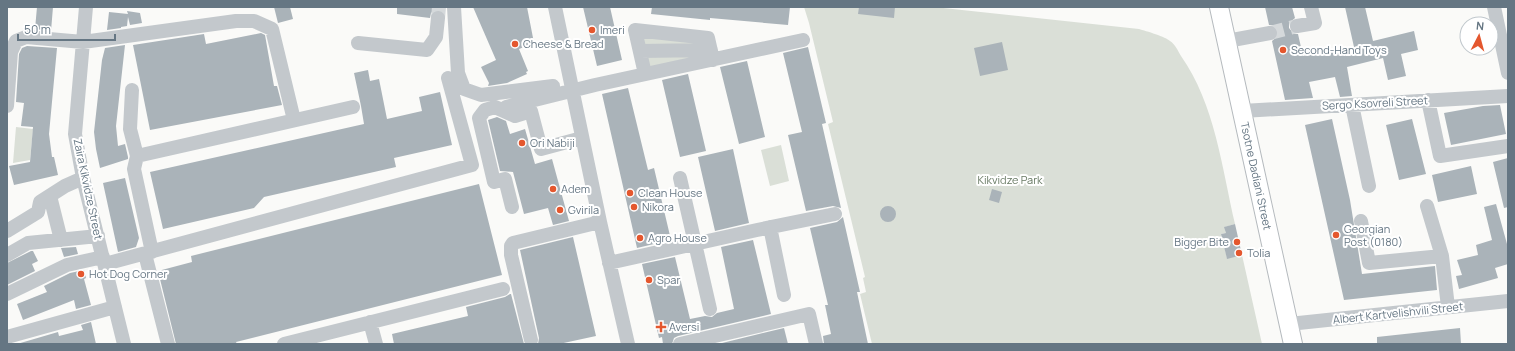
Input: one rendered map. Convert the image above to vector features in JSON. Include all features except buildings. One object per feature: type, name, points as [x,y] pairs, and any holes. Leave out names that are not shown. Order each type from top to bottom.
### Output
[{"type":"main road","name":"Tsotne Dadiani Street","points":[[1219,7],[1293,344]]},
{"type":"street","points":[[454,7],[458,73],[464,89],[481,95],[572,86],[645,74],[670,69],[712,55],[803,40]]},
{"type":"street","points":[[555,7],[600,222],[628,344]]},
{"type":"street","points":[[1297,26],[1315,23],[1311,7]]},
{"type":"street","points":[[1494,7],[1508,73]]},
{"type":"street","name":"Zaira Kikvidze Street","points":[[88,8],[83,42],[75,134],[83,178],[124,344]]},
{"type":"street","points":[[358,43],[427,50],[436,37],[438,18]]},
{"type":"street","points":[[7,106],[11,52],[16,41],[26,37],[83,42],[236,21],[254,21],[272,29],[294,120]]},
{"type":"street","points":[[645,74],[635,30],[708,38],[712,55]]},
{"type":"street","points":[[1227,41],[1270,33]]},
{"type":"street","points":[[669,34],[670,69]]},
{"type":"street","points":[[640,51],[670,51],[712,55]]},
{"type":"street","points":[[7,294],[67,265],[104,261],[149,253],[472,165],[448,78]]},
{"type":"street","points":[[506,107],[572,86]]},
{"type":"street","points":[[132,90],[130,129],[137,156],[134,169],[149,253],[168,344]]},
{"type":"street","name":"Sergo Ksovreli Street","points":[[1242,112],[1508,96]]},
{"type":"street","points":[[1428,100],[1440,156],[1508,146]]},
{"type":"street","points":[[1352,105],[1369,186]]},
{"type":"street","points":[[137,156],[353,107]]},
{"type":"street","points":[[512,208],[505,179],[494,182],[479,118],[485,110],[495,107],[514,116],[532,111],[541,149],[582,138]]},
{"type":"street","points":[[7,231],[38,212],[40,202],[65,186],[83,178]]},
{"type":"street","points":[[680,178],[710,309]]},
{"type":"street","points":[[50,196],[62,240]]},
{"type":"street","points":[[1427,206],[1442,256],[1448,307]]},
{"type":"street","points":[[609,263],[695,243],[835,214]]},
{"type":"street","points":[[1361,221],[1369,262],[1442,256]]},
{"type":"street","points":[[531,340],[511,255],[511,246],[513,243],[600,222]]},
{"type":"street","points":[[770,227],[784,295]]},
{"type":"street","points":[[7,255],[28,243],[98,236]]},
{"type":"street","points":[[284,344],[503,289]]},
{"type":"street","name":"Albert Kartvelishvili Street","points":[[1289,324],[1508,301]]},
{"type":"street","points":[[7,337],[115,307]]},
{"type":"street","points":[[680,344],[809,314],[816,344]]},
{"type":"street","points":[[370,322],[376,344]]},
{"type":"green space","name":"Kikvidze Park","points":[[804,7],[934,7],[1139,29],[1168,39],[1172,42],[1193,75],[1210,115],[1235,224],[1225,227],[1226,233],[1221,234],[1227,258],[1242,255],[1262,344],[872,344],[860,294],[866,292],[863,278],[865,277],[828,124],[833,122]]},
{"type":"green space","points":[[642,36],[694,39],[705,55],[649,67]]},
{"type":"green space","points":[[16,127],[33,129],[30,160],[13,163]]},
{"type":"green space","points":[[781,145],[789,181],[770,186],[761,150]]},
{"type":"tunnel","points":[[438,18],[439,7]]},
{"type":"tunnel","points":[[1270,33],[1297,26]]},
{"type":"place","name":"Imeri","points":[[592,30]]},
{"type":"place","name":"Cheese & Bread","points":[[515,44]]},
{"type":"place","name":"Second-Hand Toys","points":[[1283,50]]},
{"type":"place","name":"Ori Nabiji","points":[[522,143]]},
{"type":"place","name":"Adem","points":[[553,189]]},
{"type":"place","name":"Clean House","points":[[630,193]]},
{"type":"place","name":"Nikora","points":[[634,207]]},
{"type":"place","name":"Gvirila","points":[[560,210]]},
{"type":"place","name":"Georgian Post (0180)","points":[[1336,235]]},
{"type":"place","name":"Agro House","points":[[640,238]]},
{"type":"place","name":"Bigger Bite","points":[[1237,242]]},
{"type":"place","name":"Tolia","points":[[1239,253]]},
{"type":"place","name":"Hot Dog Corner","points":[[81,274]]},
{"type":"place","name":"Spar","points":[[649,280]]},
{"type":"place","name":"Aversi","points":[[661,327]]}]
